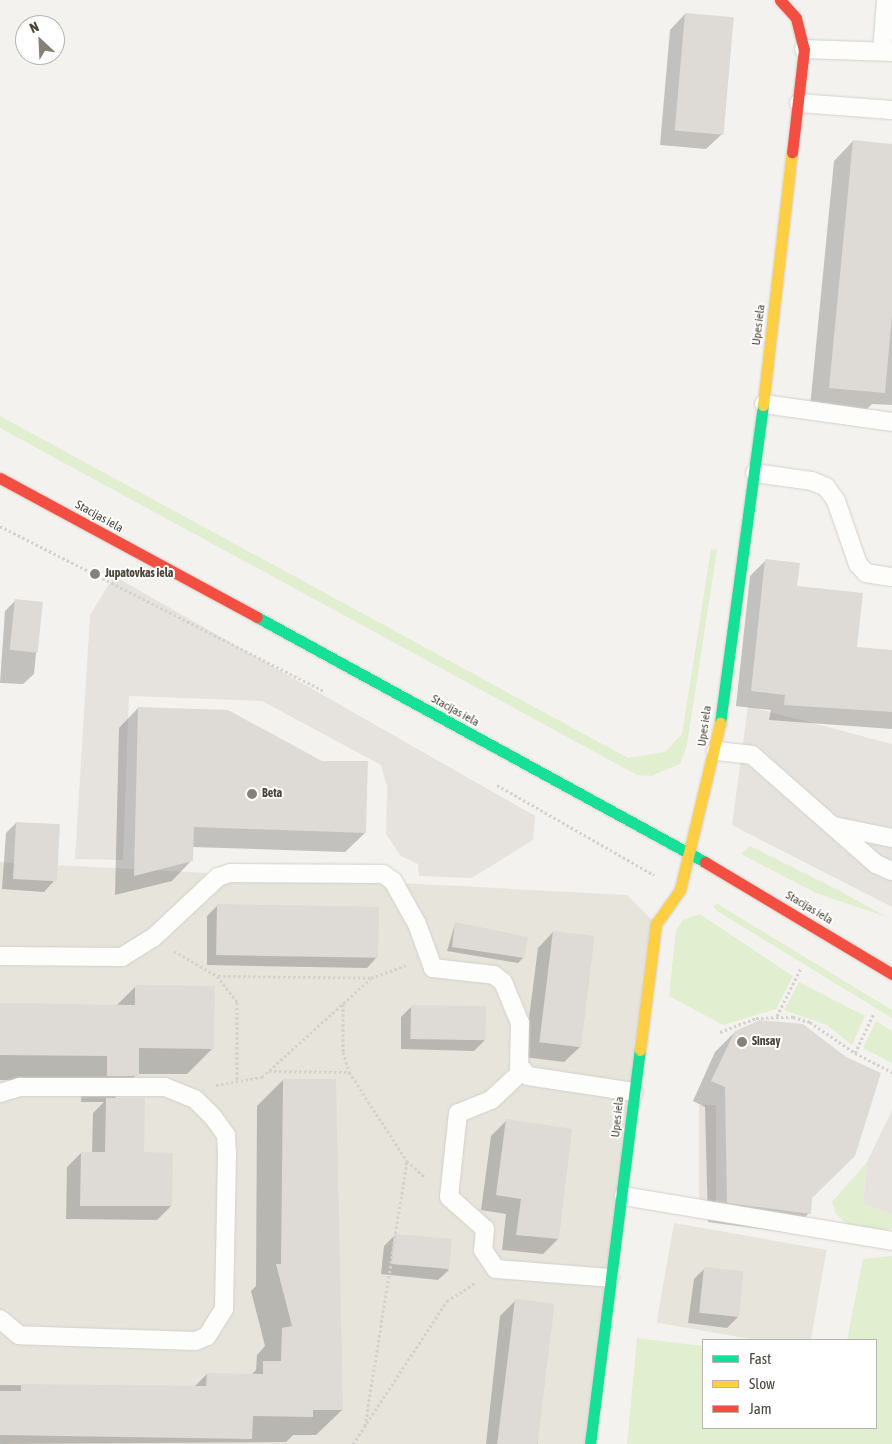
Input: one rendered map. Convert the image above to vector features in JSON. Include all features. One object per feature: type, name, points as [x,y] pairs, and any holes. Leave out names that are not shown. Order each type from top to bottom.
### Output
[{"type":"street","name":"Upes iela","points":[[590,1444],[610,1278],[624,1196],[634,1092],[656,924],[680,890],[687,850],[716,751],[755,473],[804,49],[804,33],[783,3]]},
{"type":"street","name":"Stacijas iela","points":[[0,478],[687,850],[892,974]]},
{"type":"lane","points":[[804,49],[887,52],[886,0]]},
{"type":"lane","points":[[799,103],[892,110]]},
{"type":"lane","points":[[764,404],[892,422]]},
{"type":"lane","points":[[755,473],[812,481],[826,488],[836,501],[858,564],[866,573],[892,577]]},
{"type":"lane","points":[[716,751],[752,755],[876,864],[892,871]]},
{"type":"lane","points":[[832,826],[892,838]]},
{"type":"lane","points":[[0,956],[122,957],[153,938],[208,885],[230,873],[383,874],[393,881],[417,924],[426,957],[433,968],[494,975],[504,982],[520,1023],[518,1056],[523,1070],[528,1076],[634,1092]]},
{"type":"lane","points":[[523,1070],[491,1100],[458,1113],[449,1197],[485,1229],[483,1250],[496,1269],[610,1278]]},
{"type":"lane","points":[[0,1093],[20,1086],[146,1084],[195,1099],[226,1135],[224,1309],[218,1325],[196,1341],[19,1335],[0,1319]]},
{"type":"lane","points":[[624,1196],[892,1241]]},
{"type":"path","points":[[0,526],[327,693]]},
{"type":"path","points":[[494,783],[680,890]]},
{"type":"path","points":[[153,938],[217,976],[237,1002],[237,1081]]},
{"type":"path","points":[[217,976],[371,978],[426,957]]},
{"type":"path","points":[[777,1016],[801,968]]},
{"type":"path","points":[[176,1092],[262,1077],[371,978]]},
{"type":"path","points":[[343,1004],[343,1052],[349,1072],[407,1161],[449,1197]]},
{"type":"path","points":[[855,1053],[874,1013]]},
{"type":"path","points":[[720,1032],[756,1018],[777,1016],[810,1022],[855,1053],[892,1072]]},
{"type":"path","points":[[268,1071],[349,1072]]},
{"type":"path","points":[[365,1426],[407,1161]]},
{"type":"path","points":[[353,1444],[447,1301],[496,1269]]},
{"type":"shaded area","points":[[114,576],[535,816],[533,840],[472,878],[419,876],[418,864],[401,856],[386,834],[387,787],[381,765],[262,701],[129,696],[123,860],[75,859],[90,615]]},
{"type":"shaded area","points":[[748,706],[892,744],[892,907],[732,825]]},
{"type":"shaded area","points":[[0,862],[627,895],[656,924],[590,1444],[0,1444]]},
{"type":"shaded area","points":[[699,1105],[716,1105],[716,1203],[699,1203]]},
{"type":"shaded area","points":[[892,1110],[892,1214],[863,1204],[867,1162]]},
{"type":"shaded area","points":[[674,1223],[827,1250],[811,1339],[750,1339],[656,1322]]},
{"type":"green space","points":[[0,416],[628,758],[665,752],[682,734],[711,549],[717,550],[687,745],[680,764],[651,776],[637,775],[0,428]]},
{"type":"green space","points":[[750,846],[887,917],[816,893],[741,854]]},
{"type":"green space","points":[[716,903],[892,1010],[892,1018],[717,911],[713,907]]},
{"type":"green space","points":[[700,914],[793,976],[776,1009],[723,1025],[669,996],[676,930],[683,920]]},
{"type":"green space","points":[[799,982],[865,1016],[852,1045],[827,1025],[784,1010]]},
{"type":"green space","points":[[876,1021],[892,1031],[892,1063],[863,1048]]},
{"type":"green space","points":[[867,1162],[863,1204],[892,1214],[892,1228],[884,1231],[853,1230],[836,1214],[832,1202]]},
{"type":"green space","points":[[892,1256],[892,1444],[627,1444],[637,1338],[702,1346],[702,1429],[877,1429],[877,1339],[847,1339],[863,1259]]},
{"type":"building","points":[[685,13],[734,17],[724,135],[675,131]]},
{"type":"building","points":[[853,140],[892,144],[892,315],[885,393],[829,388]]},
{"type":"building","points":[[765,559],[800,563],[797,586],[863,593],[857,647],[892,650],[892,712],[784,705],[785,695],[751,691]]},
{"type":"building","points":[[15,599],[43,602],[38,653],[10,650]]},
{"type":"building","name":"Beta","points":[[138,707],[228,710],[322,761],[368,761],[366,833],[194,827],[193,861],[134,876]]},
{"type":"building","points":[[16,822],[60,824],[57,881],[13,879]]},
{"type":"building","points":[[217,904],[379,907],[378,958],[216,955]]},
{"type":"building","points":[[455,922],[528,937],[524,958],[452,947]]},
{"type":"building","points":[[553,931],[595,936],[581,1047],[539,1042]]},
{"type":"building","points":[[135,985],[215,986],[214,1049],[139,1048],[139,1076],[107,1076],[107,1056],[0,1055],[0,1003],[135,1005]]},
{"type":"building","points":[[411,1005],[486,1006],[485,1040],[410,1039]]},
{"type":"building","points":[[760,1020],[803,1024],[846,1057],[881,1073],[855,1156],[812,1198],[811,1214],[727,1203],[725,1087],[711,1081],[735,1031]]},
{"type":"building","points":[[283,1079],[336,1079],[343,1410],[313,1410],[313,1417],[253,1416],[252,1439],[0,1435],[0,1391],[21,1391],[21,1384],[206,1386],[207,1373],[263,1374],[263,1361],[281,1361],[282,1328],[292,1326],[276,1264],[281,1264]]},
{"type":"building","points":[[106,1098],[145,1098],[144,1152],[173,1153],[172,1206],[80,1206],[81,1152],[105,1152]]},
{"type":"building","points":[[506,1119],[572,1129],[559,1239],[516,1235],[521,1199],[496,1195]]},
{"type":"building","points":[[394,1234],[452,1239],[449,1269],[391,1264]]},
{"type":"building","points":[[704,1267],[744,1271],[739,1317],[699,1313]]},
{"type":"building","points":[[515,1299],[555,1304],[537,1444],[497,1444]]},
{"type":"traffic: fast","points":[[720,723],[763,405]]},
{"type":"traffic: fast","points":[[257,617],[705,862]]},
{"type":"traffic: fast","points":[[590,1444],[640,1050]]},
{"type":"traffic: slow","points":[[763,405],[792,152]]},
{"type":"traffic: slow","points":[[640,1050],[656,924],[680,890],[720,723]]},
{"type":"traffic: jam","points":[[780,0],[796,18],[804,49],[792,152]]},
{"type":"traffic: jam","points":[[0,478],[257,617]]},
{"type":"traffic: jam","points":[[705,862],[892,974]]},
{"type":"place","name":"Jupatovkas iela","points":[[95,574]]},
{"type":"place","name":"Beta","points":[[252,794]]},
{"type":"place","name":"Sinsay","points":[[742,1042]]}]
